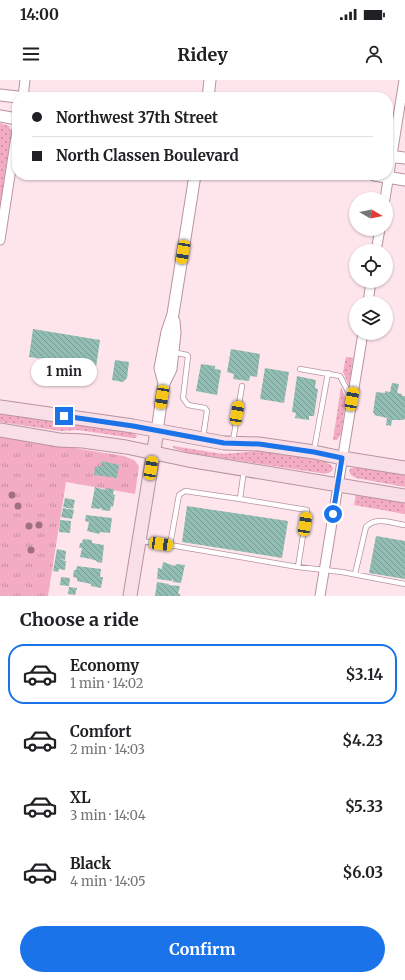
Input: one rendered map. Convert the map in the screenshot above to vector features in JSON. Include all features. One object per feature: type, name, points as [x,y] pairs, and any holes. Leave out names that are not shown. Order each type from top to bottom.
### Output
[{"type":"main road","points":[[0,407],[133,426],[203,439],[232,443],[259,444],[314,452],[405,468]]},
{"type":"main road","points":[[0,430],[59,440],[83,441],[130,448],[188,460],[244,468],[338,486],[405,496]]},
{"type":"main road","points":[[130,596],[157,431]]},
{"type":"street","points":[[24,92],[26,80]]},
{"type":"street","points":[[209,92],[210,80]]},
{"type":"street","points":[[393,140],[404,80]]},
{"type":"street","points":[[0,95],[12,96]]},
{"type":"street","points":[[0,116],[12,118]]},
{"type":"street","points":[[393,156],[405,158]]},
{"type":"street","points":[[0,240],[12,162]]},
{"type":"street","points":[[393,178],[405,180]]},
{"type":"street","points":[[164,383],[160,368],[173,314],[194,180]]},
{"type":"street","points":[[386,192],[388,180]]},
{"type":"street","points":[[157,431],[164,383],[171,369],[175,333],[173,314]]},
{"type":"street","points":[[320,596],[362,340]]},
{"type":"lane","points":[[173,352],[188,356],[183,398],[188,405],[205,408],[207,411],[203,439]]},
{"type":"lane","points":[[300,369],[340,376],[352,399]]},
{"type":"lane","points":[[314,452],[328,373]]},
{"type":"lane","points":[[232,443],[242,386]]},
{"type":"lane","points":[[240,499],[244,468]]},
{"type":"lane","points":[[170,545],[178,494],[185,491],[307,510],[298,567]]},
{"type":"lane","points":[[355,574],[366,527],[371,522],[377,521],[405,525]]},
{"type":"lane","points":[[139,541],[298,567],[355,574],[405,584]]},
{"type":"green space","points":[[0,123],[9,126],[12,134],[0,209]]},
{"type":"green space","points":[[346,357],[353,358],[349,386],[343,372]]},
{"type":"green space","points":[[341,387],[346,399],[341,434],[337,440],[333,440]]},
{"type":"green space","points":[[0,412],[134,433],[137,436],[136,438],[132,438],[78,430],[61,431],[0,422]]},
{"type":"green space","points":[[0,436],[124,456],[134,460],[139,466],[135,494],[66,482],[48,596],[0,596]]},
{"type":"green space","points":[[173,446],[223,454],[259,451],[324,461],[333,468],[330,472],[322,473],[189,453],[173,448]]},
{"type":"green space","points":[[358,467],[405,473],[405,487],[356,478],[351,475],[349,471],[351,468]]},
{"type":"green space","points":[[356,494],[405,502],[405,514],[354,505]]},
{"type":"building","points":[[33,329],[100,340],[95,374],[42,365],[43,359],[29,357]]},
{"type":"building","points":[[231,349],[260,354],[257,377],[250,376],[249,381],[233,379],[234,374],[227,372]]},
{"type":"building","points":[[115,360],[129,362],[127,378],[123,382],[112,380]]},
{"type":"building","points":[[201,364],[215,366],[215,369],[221,370],[217,395],[196,391]]},
{"type":"building","points":[[265,368],[289,372],[284,403],[260,399]]},
{"type":"building","points":[[297,376],[316,380],[315,388],[318,389],[314,416],[309,416],[309,420],[295,418],[296,413],[292,412]]},
{"type":"building","points":[[392,383],[399,384],[397,393],[405,396],[405,418],[404,420],[392,420],[391,426],[386,425],[387,418],[374,415],[375,413],[373,413],[376,392],[390,392]]},
{"type":"building","points":[[102,461],[119,465],[117,478],[94,475],[95,466],[101,467]]},
{"type":"building","points":[[95,487],[105,490],[105,488],[114,489],[113,494],[115,495],[113,507],[111,506],[110,511],[101,510],[102,508],[91,508]]},
{"type":"building","points":[[65,498],[75,500],[73,509],[63,507]]},
{"type":"building","points":[[187,506],[288,521],[282,558],[182,542]]},
{"type":"building","points":[[63,508],[74,510],[72,519],[61,517]]},
{"type":"building","points":[[86,515],[112,518],[110,533],[100,532],[99,534],[87,531],[89,522],[85,521]]},
{"type":"building","points":[[60,520],[71,521],[70,533],[59,532]]},
{"type":"building","points":[[376,536],[405,541],[405,579],[369,573]]},
{"type":"building","points":[[83,539],[92,540],[92,543],[104,545],[102,563],[80,557],[82,548],[79,548]]},
{"type":"building","points":[[57,549],[66,551],[65,560],[58,559],[66,561],[65,570],[59,569],[58,572],[53,571]]},
{"type":"building","points":[[163,562],[175,566],[176,564],[185,565],[181,583],[173,582],[172,579],[172,581],[157,579],[158,568],[162,569]]},
{"type":"building","points":[[77,566],[101,569],[100,577],[103,577],[101,588],[77,581],[77,578],[73,577],[74,570],[76,570]]},
{"type":"building","points":[[61,577],[70,578],[69,586],[60,585]]},
{"type":"building","points":[[157,582],[180,586],[178,594],[180,594],[180,596],[155,596]]},
{"type":"building","points":[[69,587],[77,588],[75,595],[68,594]]},
{"type":"route","points":[[64,416],[133,426],[224,443],[259,444],[314,452],[342,458],[333,514]]}]
